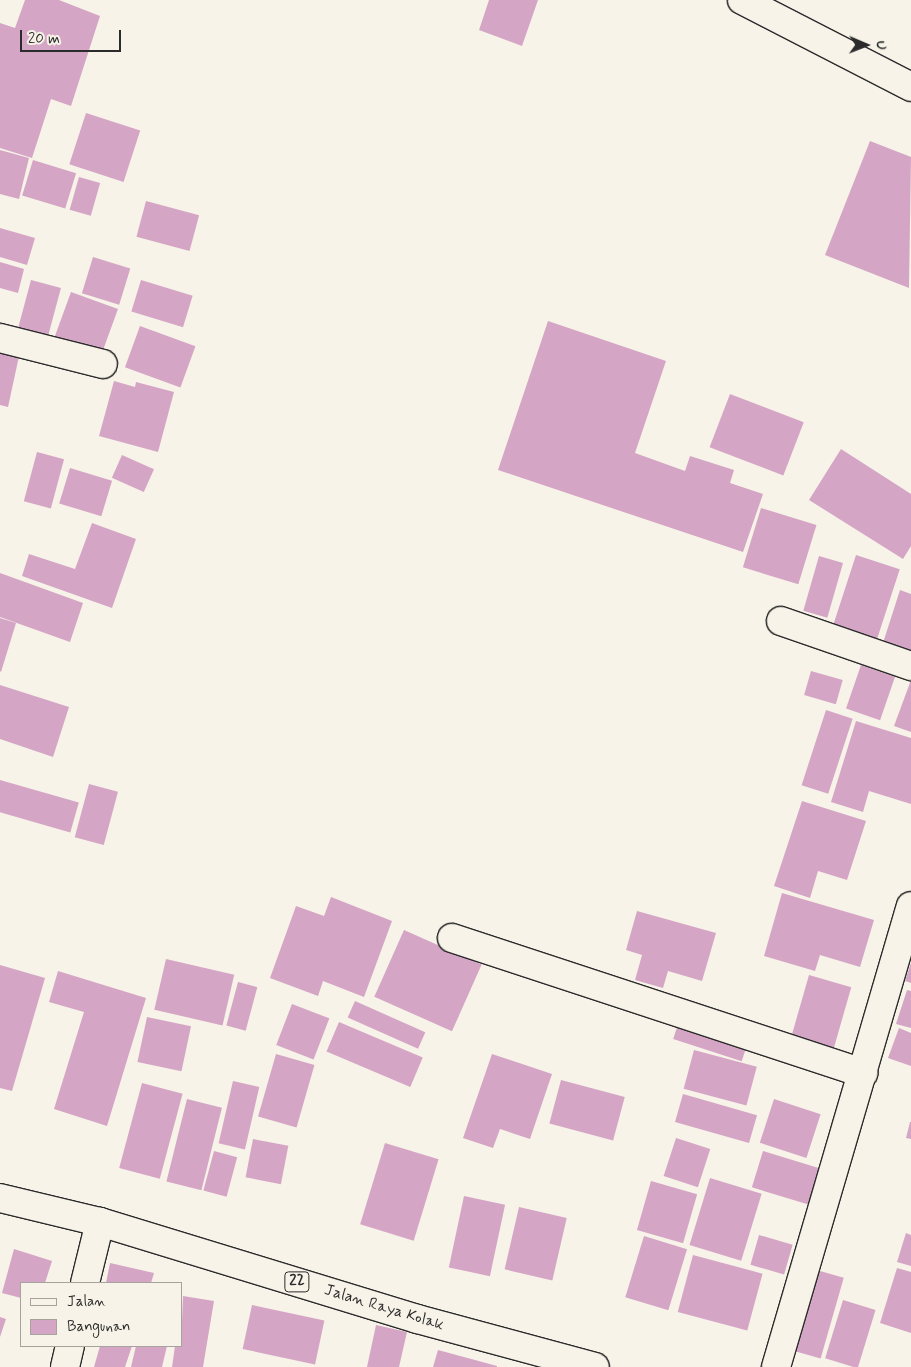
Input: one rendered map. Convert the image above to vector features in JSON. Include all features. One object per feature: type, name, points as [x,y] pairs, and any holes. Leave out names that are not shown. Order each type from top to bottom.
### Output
[{"type":"main road","points":[[742,0],[911,87]]},
{"type":"main road","points":[[0,338],[103,364]]},
{"type":"main road","points":[[781,621],[911,666]]},
{"type":"main road","points":[[776,1367],[911,906]]},
{"type":"main road","points":[[452,938],[863,1072]]},
{"type":"main road","name":"Jalan Raya Kolak","points":[[0,1198],[100,1222],[418,1319],[595,1367]]},
{"type":"main road","points":[[85,1282],[100,1222]]},
{"type":"main road","points":[[65,1367],[70,1347]]},
{"type":"building","points":[[25,0],[59,0],[100,16],[71,106],[51,99],[32,158],[0,148],[0,23],[15,28]]},
{"type":"building","points":[[489,0],[538,0],[522,46],[479,30]]},
{"type":"building","points":[[86,113],[140,131],[124,182],[69,164]]},
{"type":"building","points":[[870,141],[911,157],[909,288],[825,255]]},
{"type":"building","points":[[0,150],[29,158],[19,199],[0,194]]},
{"type":"building","points":[[33,160],[76,173],[65,209],[22,195]]},
{"type":"building","points":[[79,177],[100,183],[91,216],[70,210]]},
{"type":"building","points":[[146,201],[199,215],[190,251],[136,237]]},
{"type":"building","points":[[0,228],[35,238],[27,265],[0,257]]},
{"type":"building","points":[[93,257],[130,268],[119,305],[82,293]]},
{"type":"building","points":[[0,262],[24,269],[18,293],[0,288]]},
{"type":"building","points":[[31,280],[61,288],[46,342],[17,334]]},
{"type":"building","points":[[141,280],[193,296],[183,327],[131,312]]},
{"type":"building","points":[[71,292],[118,309],[101,356],[54,339]]},
{"type":"building","points":[[548,321],[666,361],[635,453],[685,471],[690,456],[734,470],[730,483],[763,494],[743,552],[498,470]]},
{"type":"building","points":[[140,326],[195,346],[180,388],[125,367]]},
{"type":"building","points":[[0,342],[21,347],[8,407],[0,405]]},
{"type":"building","points":[[114,381],[135,387],[136,382],[174,392],[158,452],[99,436]]},
{"type":"building","points":[[730,394],[804,422],[783,476],[710,447]]},
{"type":"building","points":[[841,449],[911,494],[911,546],[903,559],[809,500]]},
{"type":"building","points":[[37,452],[64,459],[51,509],[24,501]]},
{"type":"building","points":[[122,455],[154,469],[144,492],[112,478]]},
{"type":"building","points":[[70,468],[112,481],[101,516],[59,503]]},
{"type":"building","points":[[761,508],[816,525],[798,584],[743,567]]},
{"type":"building","points":[[92,523],[136,539],[112,608],[22,576],[29,554],[75,569]]},
{"type":"building","points":[[856,555],[900,569],[877,641],[833,626]]},
{"type":"building","points":[[819,556],[843,563],[827,618],[803,611]]},
{"type":"building","points":[[0,573],[83,603],[70,642],[0,617]]},
{"type":"building","points":[[900,590],[911,594],[911,656],[882,646]]},
{"type":"building","points":[[0,618],[16,623],[1,672],[0,671]]},
{"type":"building","points":[[861,665],[895,677],[880,720],[846,708]]},
{"type":"building","points":[[811,671],[843,680],[836,704],[804,695]]},
{"type":"building","points":[[911,680],[911,732],[894,726]]},
{"type":"building","points":[[0,685],[69,707],[53,757],[0,739]]},
{"type":"building","points":[[826,710],[853,719],[828,794],[802,785]]},
{"type":"building","points":[[856,721],[911,738],[911,804],[869,791],[863,812],[831,802]]},
{"type":"building","points":[[0,780],[79,803],[70,832],[0,812]]},
{"type":"building","points":[[89,784],[118,792],[104,845],[75,837]]},
{"type":"building","points":[[802,801],[866,821],[847,880],[818,871],[810,898],[774,886]]},
{"type":"building","points":[[782,893],[874,920],[860,967],[820,955],[815,971],[764,956]]},
{"type":"building","points":[[331,897],[392,921],[364,997],[323,981],[318,996],[270,978],[296,906],[324,916]]},
{"type":"building","points":[[637,911],[716,933],[702,981],[668,971],[663,988],[635,980],[642,955],[626,950]]},
{"type":"building","points":[[404,930],[482,965],[452,1031],[374,997]]},
{"type":"building","points":[[166,959],[234,975],[223,1025],[154,1010]]},
{"type":"building","points":[[911,963],[911,983],[905,981]]},
{"type":"building","points":[[0,965],[45,978],[12,1091],[0,1088]]},
{"type":"building","points":[[58,971],[146,998],[107,1126],[54,1109],[84,1012],[49,1002]]},
{"type":"building","points":[[809,975],[851,987],[832,1055],[789,1043]]},
{"type":"building","points":[[238,982],[257,987],[246,1031],[226,1025]]},
{"type":"building","points":[[907,990],[911,991],[911,1028],[896,1024]]},
{"type":"building","points":[[355,1001],[425,1032],[418,1049],[348,1017]]},
{"type":"building","points":[[292,1004],[329,1018],[314,1059],[276,1045]]},
{"type":"building","points":[[147,1017],[191,1026],[181,1071],[137,1062]]},
{"type":"building","points":[[680,1018],[748,1040],[742,1061],[673,1039]]},
{"type":"building","points":[[339,1022],[423,1058],[410,1087],[326,1051]]},
{"type":"building","points":[[899,1028],[911,1033],[911,1066],[888,1058]]},
{"type":"building","points":[[694,1050],[757,1067],[746,1105],[684,1089]]},
{"type":"building","points":[[276,1054],[314,1065],[297,1128],[258,1116]]},
{"type":"building","points":[[492,1054],[552,1074],[530,1139],[500,1129],[493,1148],[463,1138]]},
{"type":"building","points":[[561,1080],[625,1097],[613,1141],[549,1123]]},
{"type":"building","points":[[233,1081],[259,1087],[245,1149],[219,1143]]},
{"type":"building","points":[[142,1083],[183,1094],[160,1179],[119,1168]]},
{"type":"building","points":[[683,1094],[757,1115],[749,1143],[675,1122]]},
{"type":"building","points":[[187,1099],[222,1108],[201,1190],[166,1181]]},
{"type":"building","points":[[774,1099],[821,1114],[806,1158],[760,1143]]},
{"type":"building","points":[[911,1122],[911,1139],[906,1138]]},
{"type":"building","points":[[676,1138],[710,1149],[698,1187],[664,1176]]},
{"type":"building","points":[[253,1139],[288,1146],[281,1184],[246,1177]]},
{"type":"building","points":[[385,1143],[439,1159],[414,1241],[360,1224]]},
{"type":"building","points":[[214,1151],[237,1157],[227,1197],[203,1191]]},
{"type":"building","points":[[763,1151],[819,1168],[808,1205],[752,1187]]},
{"type":"building","points":[[710,1178],[762,1194],[741,1261],[690,1245]]},
{"type":"building","points":[[651,1181],[697,1194],[683,1243],[637,1230]]},
{"type":"building","points":[[464,1196],[505,1205],[490,1276],[449,1267]]},
{"type":"building","points":[[519,1207],[567,1218],[552,1280],[505,1269]]},
{"type":"building","points":[[906,1233],[911,1235],[911,1266],[897,1262]]},
{"type":"building","points":[[759,1235],[793,1245],[784,1274],[750,1265]]},
{"type":"building","points":[[644,1236],[687,1249],[668,1310],[625,1297]]},
{"type":"building","points":[[14,1249],[52,1261],[45,1282],[20,1282],[20,1298],[2,1293]]},
{"type":"building","points":[[693,1255],[763,1274],[747,1331],[678,1312]]},
{"type":"building","points":[[110,1263],[154,1273],[151,1282],[106,1282]]},
{"type":"building","points":[[897,1268],[911,1272],[911,1333],[880,1323]]},
{"type":"building","points":[[813,1269],[844,1278],[821,1359],[790,1350]]},
{"type":"building","points":[[183,1296],[214,1301],[203,1367],[172,1367],[175,1347],[182,1347]]},
{"type":"building","points":[[843,1300],[876,1310],[858,1367],[825,1358]]},
{"type":"building","points":[[252,1305],[324,1320],[315,1364],[243,1349]]},
{"type":"building","points":[[0,1317],[6,1319],[0,1337]]},
{"type":"building","points":[[376,1325],[407,1332],[399,1367],[367,1367]]},
{"type":"building","points":[[100,1347],[132,1347],[125,1367],[94,1367]]},
{"type":"building","points":[[136,1347],[167,1347],[162,1367],[131,1367]]},
{"type":"building","points":[[438,1350],[497,1366],[497,1367],[433,1367]]}]
